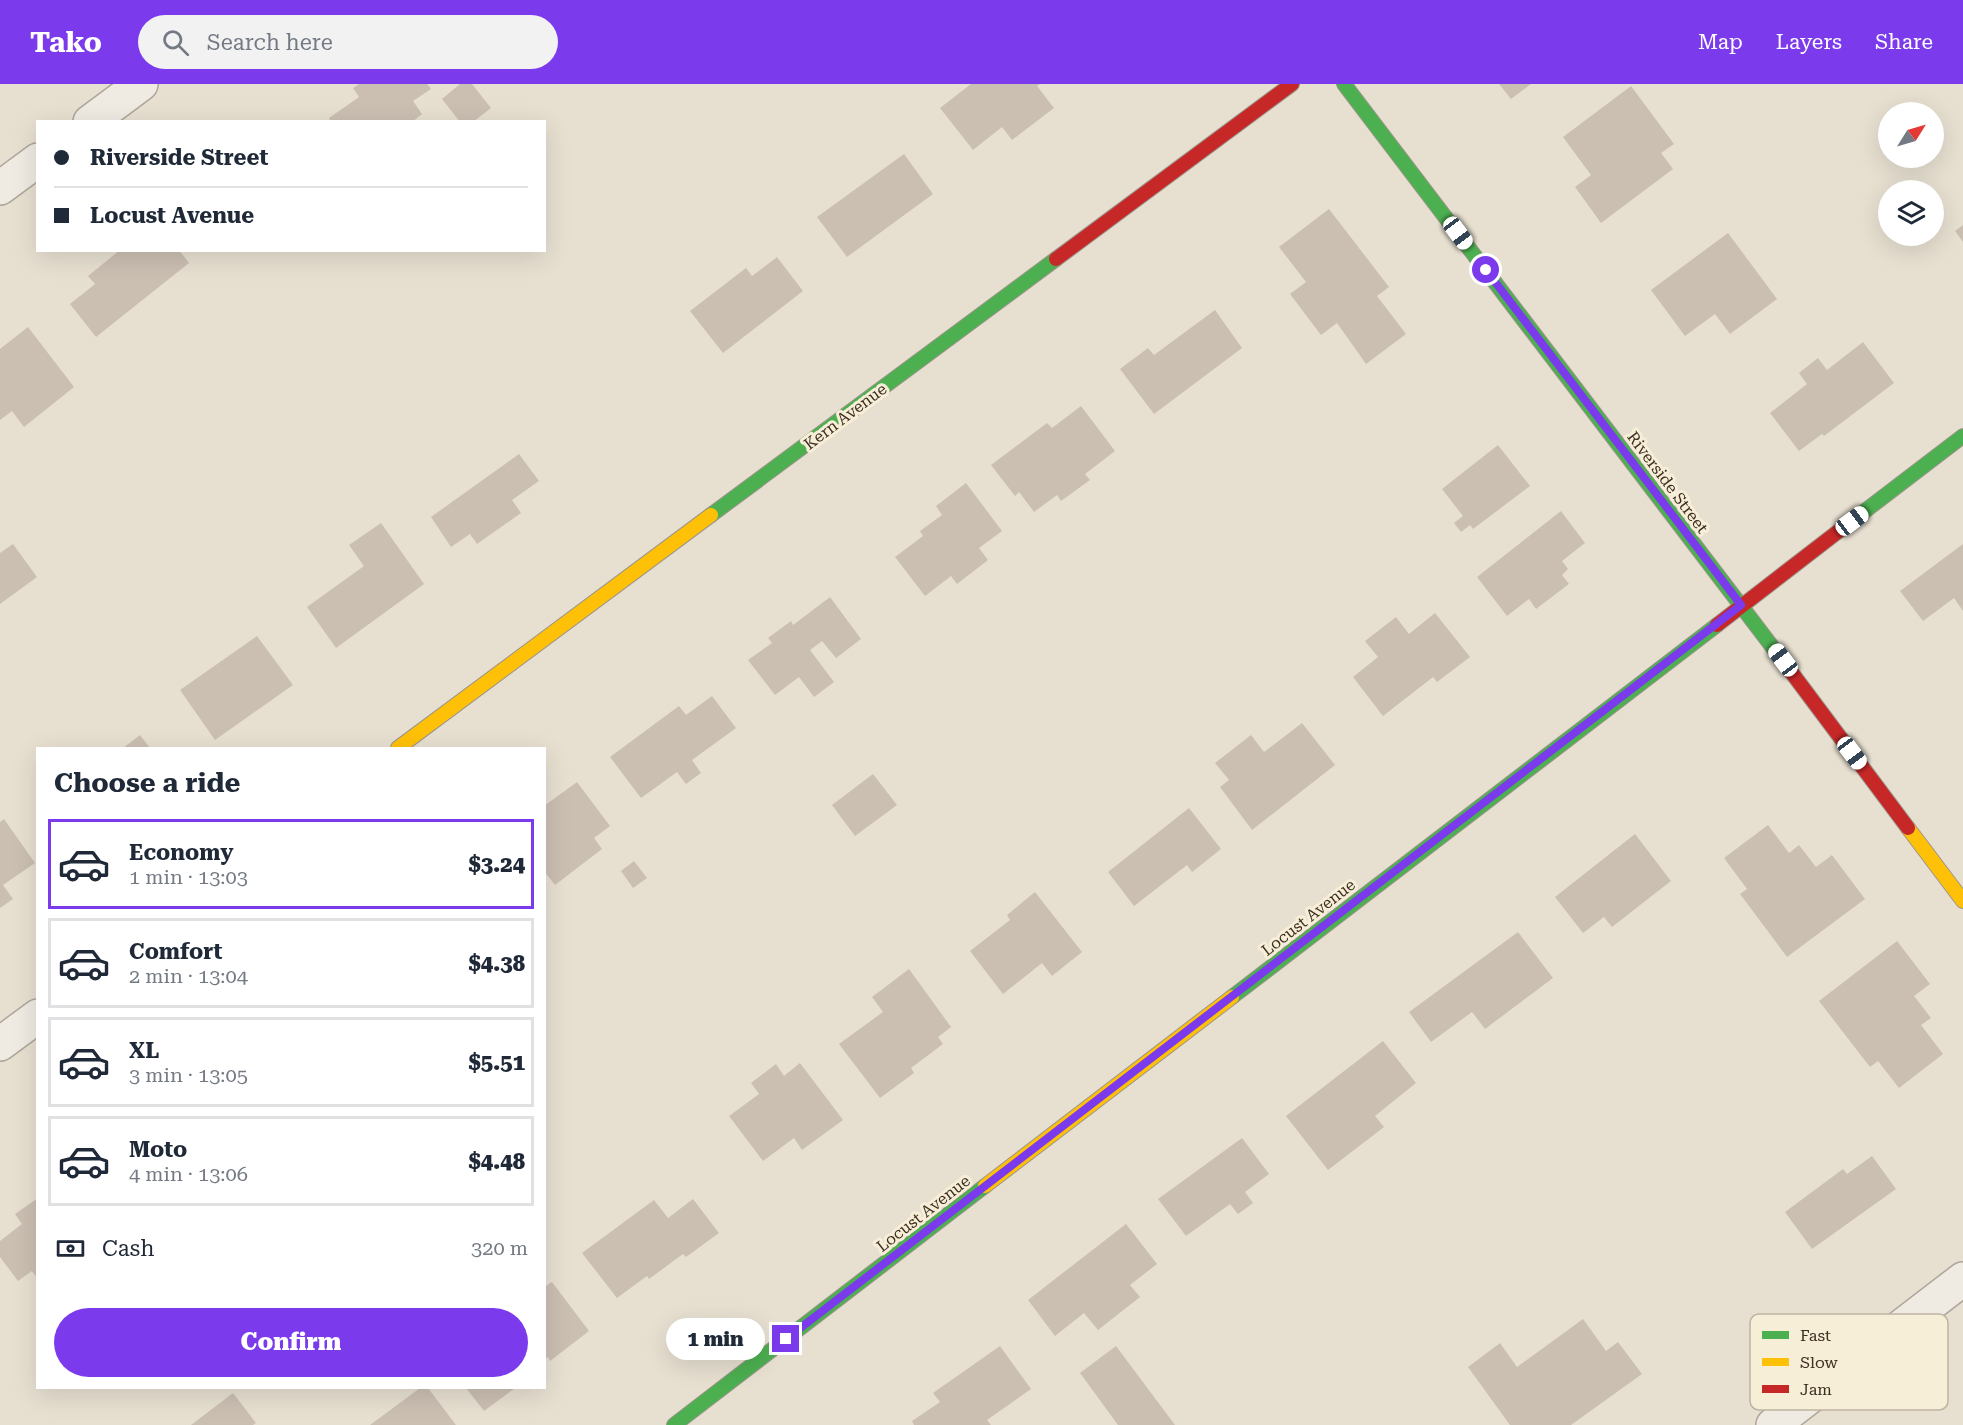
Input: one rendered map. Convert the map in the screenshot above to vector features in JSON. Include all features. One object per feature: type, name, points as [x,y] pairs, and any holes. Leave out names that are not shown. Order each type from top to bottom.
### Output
[{"type":"street","points":[[93,120],[141,84]]},
{"type":"street","name":"Kern Avenue","points":[[399,747],[1292,84]]},
{"type":"street","name":"Riverside Street","points":[[1344,84],[1741,605],[1963,901]]},
{"type":"street","points":[[0,188],[36,161]]},
{"type":"street","name":"Locust Avenue","points":[[674,1425],[1963,436]]},
{"type":"street","points":[[0,1044],[36,1017]]},
{"type":"street","points":[[1917,1314],[1963,1279]]},
{"type":"street","points":[[1773,1425],[1793,1410]]},
{"type":"building","points":[[359,84],[427,84],[431,89],[413,101],[422,114],[414,120],[330,120],[329,118],[359,97],[353,88]]},
{"type":"building","points":[[460,84],[472,84],[491,108],[476,120],[458,120],[442,99]]},
{"type":"building","points":[[971,84],[1040,84],[1037,86],[1054,108],[1012,140],[1002,127],[973,150],[940,108]]},
{"type":"building","points":[[1499,84],[1531,84],[1511,99]]},
{"type":"building","points":[[1631,86],[1674,144],[1661,153],[1673,169],[1601,223],[1575,187],[1591,175],[1563,137]]},
{"type":"building","points":[[904,154],[933,194],[847,257],[817,217]]},
{"type":"building","points":[[1329,209],[1389,287],[1377,296],[1406,334],[1366,364],[1337,323],[1321,335],[1290,294],[1306,282],[1279,247]]},
{"type":"building","points":[[1963,225],[1963,242],[1955,231]]},
{"type":"building","points":[[1728,233],[1777,299],[1730,334],[1715,314],[1685,336],[1651,290]]},
{"type":"building","points":[[118,252],[181,252],[189,263],[96,337],[70,304],[95,284],[88,276]]},
{"type":"building","points":[[777,257],[803,291],[723,353],[690,311],[746,268],[752,276]]},
{"type":"building","points":[[1215,310],[1242,348],[1154,414],[1120,369],[1148,348],[1154,355]]},
{"type":"building","points":[[28,327],[74,387],[24,427],[12,411],[0,420],[0,349]]},
{"type":"building","points":[[1863,342],[1894,383],[1824,436],[1822,434],[1799,451],[1770,413],[1807,384],[1799,373],[1818,358],[1827,370]]},
{"type":"building","points":[[1081,406],[1115,451],[1085,474],[1090,480],[1061,501],[1057,495],[1034,512],[1019,492],[1015,496],[991,465],[1047,423],[1052,428]]},
{"type":"building","points":[[1498,445],[1530,486],[1473,529],[1470,525],[1461,532],[1454,523],[1463,516],[1442,489]]},
{"type":"building","points":[[519,454],[539,481],[512,500],[521,513],[477,544],[470,534],[451,547],[431,517]]},
{"type":"building","points":[[966,483],[1002,531],[979,548],[988,560],[957,584],[951,576],[925,596],[895,557],[923,536],[920,531],[942,515],[936,506]]},
{"type":"building","points":[[1561,511],[1585,543],[1562,561],[1568,569],[1562,575],[1569,584],[1536,609],[1529,599],[1507,616],[1477,577]]},
{"type":"building","points":[[381,523],[424,584],[336,648],[307,607],[364,566],[349,545]]},
{"type":"building","points":[[13,544],[37,577],[0,604],[0,553]]},
{"type":"building","points":[[1963,544],[1963,611],[1954,598],[1923,621],[1900,591]]},
{"type":"building","points":[[830,597],[861,639],[836,658],[822,641],[810,650],[834,682],[814,697],[799,677],[775,695],[748,660],[772,643],[768,638],[791,621],[793,625]]},
{"type":"building","points":[[1435,613],[1470,657],[1437,682],[1433,677],[1383,716],[1353,677],[1378,657],[1365,641],[1396,617],[1409,634]]},
{"type":"building","points":[[257,636],[293,685],[215,740],[180,690]]},
{"type":"building","points":[[712,696],[736,728],[692,760],[701,773],[686,784],[677,772],[641,798],[610,757],[679,706],[686,715]]},
{"type":"building","points":[[1302,723],[1335,765],[1252,830],[1220,787],[1229,780],[1215,763],[1251,735],[1264,752]]},
{"type":"building","points":[[140,735],[149,747],[124,747]]},
{"type":"building","points":[[873,774],[897,805],[855,836],[832,805]]},
{"type":"building","points":[[577,782],[610,826],[594,838],[602,849],[555,885],[546,874],[546,805]]},
{"type":"building","points":[[1189,808],[1221,849],[1192,872],[1187,865],[1134,906],[1108,872]]},
{"type":"building","points":[[4,819],[35,863],[3,885],[13,899],[0,908],[0,822]]},
{"type":"building","points":[[1768,825],[1789,853],[1799,845],[1816,867],[1832,855],[1865,899],[1787,957],[1740,894],[1747,889],[1724,858]]},
{"type":"building","points":[[1635,834],[1671,881],[1612,927],[1604,917],[1583,933],[1555,897]]},
{"type":"building","points":[[634,861],[647,878],[633,888],[621,871]]},
{"type":"building","points":[[1035,892],[1082,952],[1052,976],[1042,963],[1003,994],[970,951],[1010,920],[1007,915]]},
{"type":"building","points":[[1518,932],[1553,978],[1485,1029],[1472,1012],[1431,1042],[1409,1012]]},
{"type":"building","points":[[1897,941],[1930,984],[1914,996],[1931,1018],[1921,1025],[1943,1054],[1899,1088],[1878,1061],[1870,1067],[1819,1001]]},
{"type":"building","points":[[909,969],[951,1027],[938,1037],[943,1044],[911,1068],[914,1073],[880,1098],[839,1044],[883,1012],[872,997]]},
{"type":"building","points":[[1383,1041],[1416,1083],[1375,1116],[1384,1127],[1328,1170],[1286,1116]]},
{"type":"building","points":[[800,1063],[843,1120],[802,1150],[794,1138],[763,1161],[729,1116],[759,1094],[751,1083],[776,1064],[784,1076]]},
{"type":"building","points":[[1242,1138],[1269,1174],[1245,1192],[1253,1203],[1238,1214],[1230,1204],[1186,1236],[1158,1199]]},
{"type":"building","points":[[1872,1156],[1896,1189],[1812,1249],[1785,1212],[1843,1169],[1847,1174]]},
{"type":"building","points":[[36,1199],[36,1276],[32,1271],[18,1281],[0,1257],[0,1241],[22,1224],[15,1214]]},
{"type":"building","points":[[693,1199],[719,1233],[686,1257],[683,1254],[649,1279],[647,1276],[617,1298],[582,1253],[654,1200],[668,1218]]},
{"type":"building","points":[[1126,1224],[1157,1264],[1130,1285],[1140,1297],[1098,1330],[1084,1313],[1055,1336],[1028,1300]]},
{"type":"building","points":[[552,1282],[589,1331],[550,1361],[548,1357],[546,1358],[546,1286]]},
{"type":"building","points":[[1583,1319],[1606,1351],[1618,1342],[1642,1374],[1571,1425],[1510,1425],[1468,1367],[1500,1343],[1517,1367]]},
{"type":"building","points":[[1000,1346],[1031,1389],[987,1420],[991,1425],[914,1425],[912,1421],[940,1402],[933,1393]]},
{"type":"building","points":[[1116,1346],[1175,1425],[1118,1425],[1080,1373]]},
{"type":"building","points":[[419,1389],[429,1389],[456,1425],[370,1425]]},
{"type":"building","points":[[467,1389],[514,1389],[484,1411]]},
{"type":"building","points":[[233,1393],[256,1423],[253,1425],[191,1425]]},
{"type":"traffic: fast","points":[[1344,84],[1780,657]]},
{"type":"traffic: fast","points":[[711,515],[1056,259]]},
{"type":"traffic: fast","points":[[1857,517],[1963,436]]},
{"type":"traffic: fast","points":[[1232,997],[1717,625]]},
{"type":"traffic: fast","points":[[674,1425],[985,1186]]},
{"type":"traffic: slow","points":[[399,747],[711,515]]},
{"type":"traffic: slow","points":[[1908,828],[1963,901]]},
{"type":"traffic: slow","points":[[985,1186],[1232,997]]},
{"type":"traffic: jam","points":[[1056,259],[1292,84]]},
{"type":"traffic: jam","points":[[1717,625],[1857,517]]},
{"type":"traffic: jam","points":[[1780,657],[1908,828]]},
{"type":"route","points":[[786,1339],[1741,605],[1486,270]]}]
